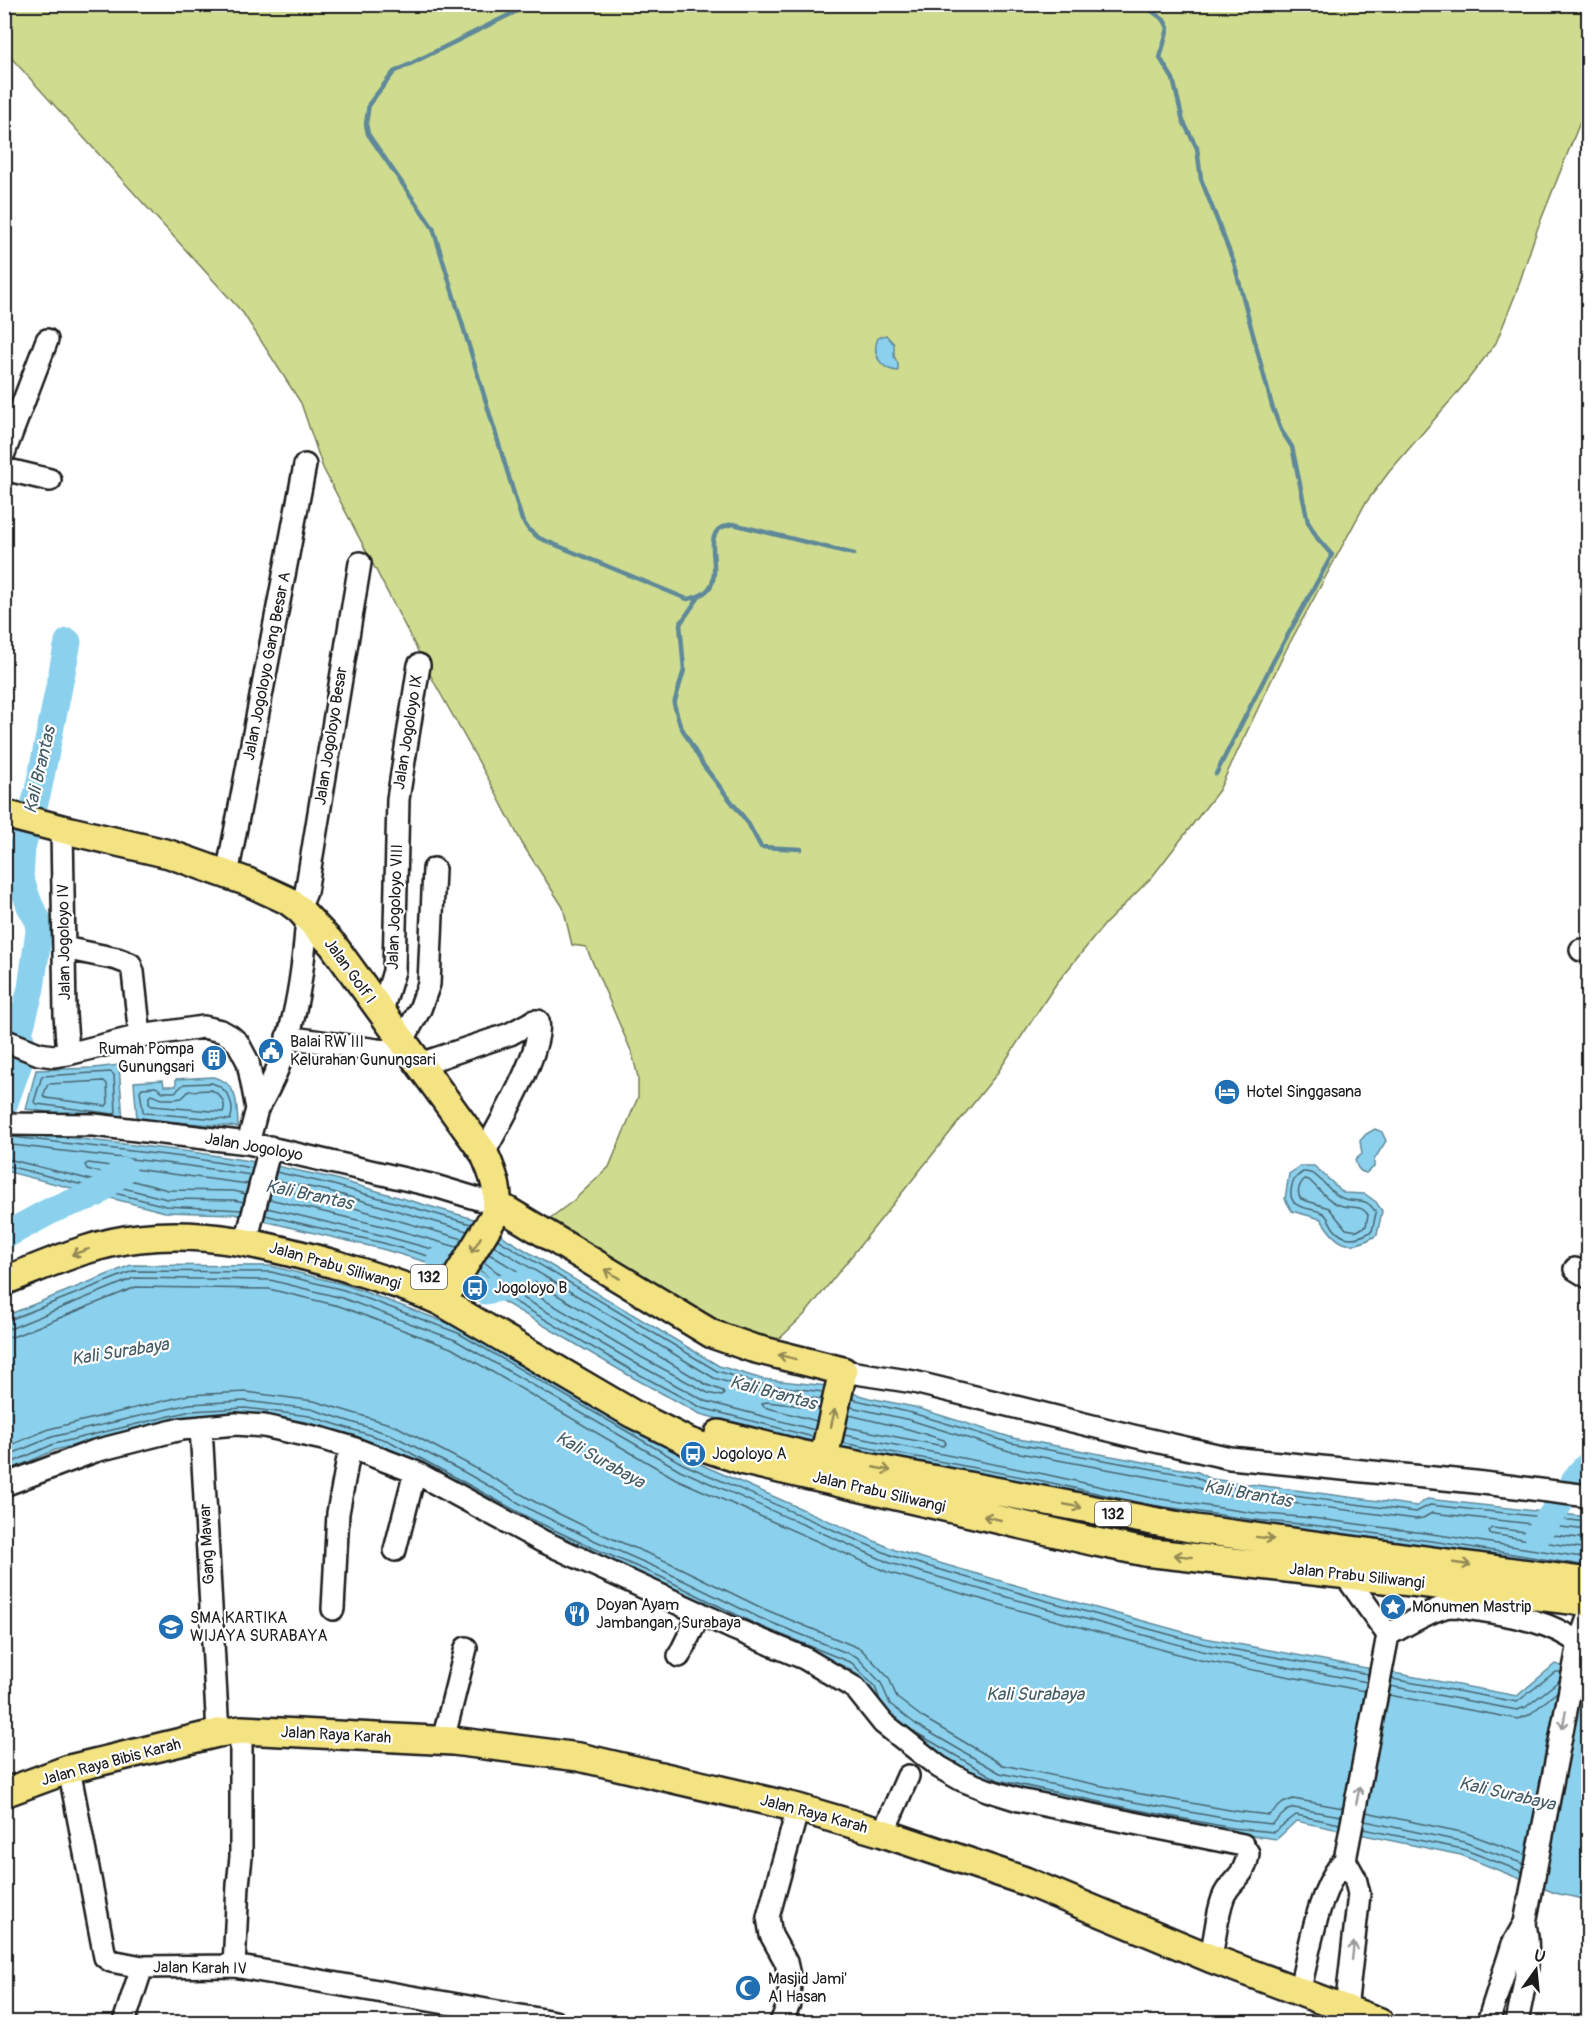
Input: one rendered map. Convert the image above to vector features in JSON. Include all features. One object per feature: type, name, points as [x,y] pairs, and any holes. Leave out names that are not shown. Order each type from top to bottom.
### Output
[{"type":"main road","name":"Jalan Golf I","points":[[21,818],[169,854],[228,871],[280,896],[303,912],[333,945],[484,1153],[492,1170],[496,1211]]},
{"type":"main road","points":[[450,1287],[496,1211],[712,1334],[842,1378],[823,1463]]},
{"type":"main road","name":"Jalan Prabu Siliwangi","points":[[4,1264],[81,1232],[111,1225],[188,1221],[249,1230],[371,1259],[424,1275],[450,1287],[640,1398],[696,1427],[751,1443],[1145,1552],[1588,1602]]},
{"type":"main road","name":"Jalan Prabu Siliwangi","points":[[4,1281],[91,1248],[139,1238],[218,1238],[249,1230]]},
{"type":"main road","name":"Jalan Prabu Siliwangi","points":[[823,1463],[1195,1529],[1588,1582]]},
{"type":"main road","points":[[1145,1552],[1141,1538],[1144,1531],[1155,1522]]},
{"type":"main road","name":"Jalan Raya Karah","points":[[229,1732],[443,1740],[579,1757],[798,1808],[883,1833],[1025,1881],[1210,1958],[1380,2022]]},
{"type":"main road","name":"Jalan Raya Bibis Karah","points":[[4,1793],[69,1769],[229,1732]]},
{"type":"street","points":[[4,453],[46,340]]},
{"type":"street","name":"Jalan Jogoloyo Gang Besar A","points":[[228,871],[305,465]]},
{"type":"street","points":[[4,469],[50,480]]},
{"type":"street","name":"Jalan Jogoloyo Besar","points":[[257,1109],[272,1083],[287,1037],[304,956],[303,912],[360,563]]},
{"type":"street","name":"Jalan Jogoloyo IX","points":[[398,799],[419,665]]},
{"type":"street","name":"Jalan Jogoloyo VIII","points":[[381,1014],[394,971],[398,799]]},
{"type":"street","name":"Jalan Jogoloyo IV","points":[[62,829],[68,1054]]},
{"type":"street","points":[[412,1052],[420,1009],[429,984],[434,869]]},
{"type":"street","points":[[64,948],[130,964],[133,972],[140,1036]]},
{"type":"street","points":[[287,1037],[378,1050],[412,1052],[434,1061],[510,1034],[534,1021],[539,1023],[531,1057],[484,1153]]},
{"type":"street","points":[[17,1044],[45,1056],[68,1054],[140,1036],[203,1027],[212,1028],[230,1036],[243,1051],[248,1062],[257,1109],[248,1143]]},
{"type":"street","name":"Jalan Jogoloyo","points":[[5,1124],[94,1125],[248,1143],[268,1154],[435,1186],[496,1211]]},
{"type":"street","points":[[249,1230],[268,1154]]},
{"type":"street","points":[[842,1378],[914,1382],[1230,1458],[1476,1482],[1584,1496]]},
{"type":"street","points":[[4,1485],[95,1451],[181,1429],[236,1424],[264,1426],[323,1438],[415,1472],[542,1541],[804,1658],[844,1680],[861,1694],[883,1723],[922,1755],[962,1780],[1011,1798],[1245,1846],[1248,1853],[1246,1866],[1223,1896],[1210,1958]]},
{"type":"street","name":"Gang Mawar","points":[[201,1427],[241,1857],[234,1966]]},
{"type":"street","points":[[333,1609],[337,1519],[350,1447]]},
{"type":"street","points":[[395,1550],[415,1472]]},
{"type":"street","points":[[1332,1547],[1356,1559],[1408,1569],[1461,1608]]},
{"type":"street","points":[[1299,1992],[1326,1889],[1346,1857],[1387,1645],[1345,1575]]},
{"type":"street","points":[[1387,1645],[1441,1609],[1451,1606],[1544,1623],[1560,1630],[1577,1653]]},
{"type":"street","points":[[679,1656],[700,1613]]},
{"type":"street","points":[[1518,2022],[1528,1962],[1527,1917],[1577,1653],[1588,1618]]},
{"type":"street","points":[[443,1740],[466,1648]]},
{"type":"street","name":"Jalan Karah IV","points":[[69,1769],[105,1957],[111,1962],[142,1967],[234,1966],[555,2022]]},
{"type":"street","points":[[883,1833],[908,1776]]},
{"type":"street","points":[[785,2022],[790,1980],[786,1962],[771,1935],[768,1917],[798,1808]]},
{"type":"street","points":[[1346,1857],[1359,1894],[1346,2009]]},
{"type":"street","points":[[1488,2022],[1513,1944],[1527,1917]]},
{"type":"street","points":[[124,2022],[142,1967]]},
{"type":"green space","points":[[4,5],[1588,5],[1588,102],[1537,230],[1496,343],[1365,504],[1286,650],[1219,790],[1152,877],[1105,924],[1056,984],[996,1075],[806,1313],[775,1343],[722,1333],[541,1225],[573,1201],[609,1167],[638,1097],[638,1077],[632,1053],[586,947],[572,945],[563,907],[523,845],[434,682],[323,468],[301,403],[243,313],[5,51]]},
{"type":"water","points":[[886,335],[894,344],[898,371],[887,368],[877,355],[878,338]]},
{"type":"water","points":[[119,1065],[123,1122],[26,1109],[36,1070]]},
{"type":"water","points":[[213,1077],[228,1084],[235,1096],[238,1127],[137,1119],[134,1082],[163,1080],[164,1086],[176,1086],[176,1079]]},
{"type":"water","points":[[1375,1129],[1382,1132],[1386,1141],[1374,1160],[1374,1167],[1366,1173],[1358,1168],[1355,1160],[1362,1154],[1360,1141]]},
{"type":"water","points":[[4,1130],[192,1152],[262,1163],[332,1178],[484,1222],[510,1241],[719,1366],[762,1379],[828,1386],[869,1398],[914,1407],[1013,1438],[1198,1472],[1211,1479],[1417,1506],[1427,1499],[1588,1517],[1588,1572],[1379,1541],[1253,1526],[818,1445],[700,1414],[485,1291],[457,1271],[382,1249],[234,1214],[165,1212],[5,1171]]},
{"type":"water","points":[[1301,1166],[1314,1166],[1344,1193],[1365,1194],[1376,1202],[1382,1211],[1377,1235],[1352,1245],[1345,1244],[1333,1235],[1321,1219],[1292,1211],[1285,1199],[1289,1174]]},
{"type":"water","name":"Kali Surabaya","points":[[131,1265],[271,1266],[346,1285],[461,1328],[686,1458],[895,1550],[1049,1595],[1205,1638],[1517,1696],[1555,1664],[1588,1674],[1588,1900],[1555,1893],[1461,1855],[1296,1821],[1277,1839],[1232,1833],[995,1786],[910,1736],[878,1712],[870,1691],[850,1669],[755,1630],[526,1523],[386,1447],[307,1422],[244,1414],[192,1417],[55,1450],[5,1472],[5,1316]]},
{"type":"waterway","points":[[538,4],[523,8],[394,72],[369,104],[366,124],[368,134],[433,228],[522,520],[539,538],[687,599],[702,594],[710,587],[714,578],[714,536],[719,529],[728,525],[733,524],[854,554]]},
{"type":"waterway","points":[[1142,4],[1164,20],[1168,28],[1160,58],[1173,79],[1183,121],[1197,148],[1201,179],[1234,263],[1272,406],[1281,430],[1292,447],[1308,522],[1318,539],[1332,555],[1274,660],[1216,774]]},
{"type":"waterway","points":[[699,597],[680,624],[684,670],[674,704],[680,725],[703,765],[748,823],[761,847],[801,849]]},
{"type":"waterway","name":"Kali Brantas","points":[[4,1105],[24,1049],[19,1034],[31,988],[40,924],[30,906],[20,878],[22,848],[38,791],[68,642]]},
{"type":"waterway","points":[[4,1236],[54,1209],[96,1194],[123,1171]]},
{"type":"waterway","name":"Kali Brantas","points":[[440,1260],[485,1291],[521,1284]]},
{"type":"waterway","points":[[1538,1535],[1580,1473],[1588,1465]]},
{"type":"place","name":"Balai RW III Kelurahan Gunungsari","points":[[271,1051]]},
{"type":"place","name":"Rumah Pompa Gunungsari","points":[[214,1058]]},
{"type":"place","name":"Hotel Singgasana","points":[[1227,1092]]},
{"type":"place","name":"Jogoloyo B","points":[[475,1288]]},
{"type":"place","name":"Jogoloyo A","points":[[693,1454]]},
{"type":"place","name":"Monumen Mastrip","points":[[1393,1607]]},
{"type":"place","name":"Doyan Ayam Jambangan, Surabaya","points":[[577,1614]]},
{"type":"place","name":"SMA KARTIKA WIJAYA SURABAYA","points":[[171,1627]]},
{"type":"place","name":"Masjid Jami' Al Hasan","points":[[748,1988]]}]
